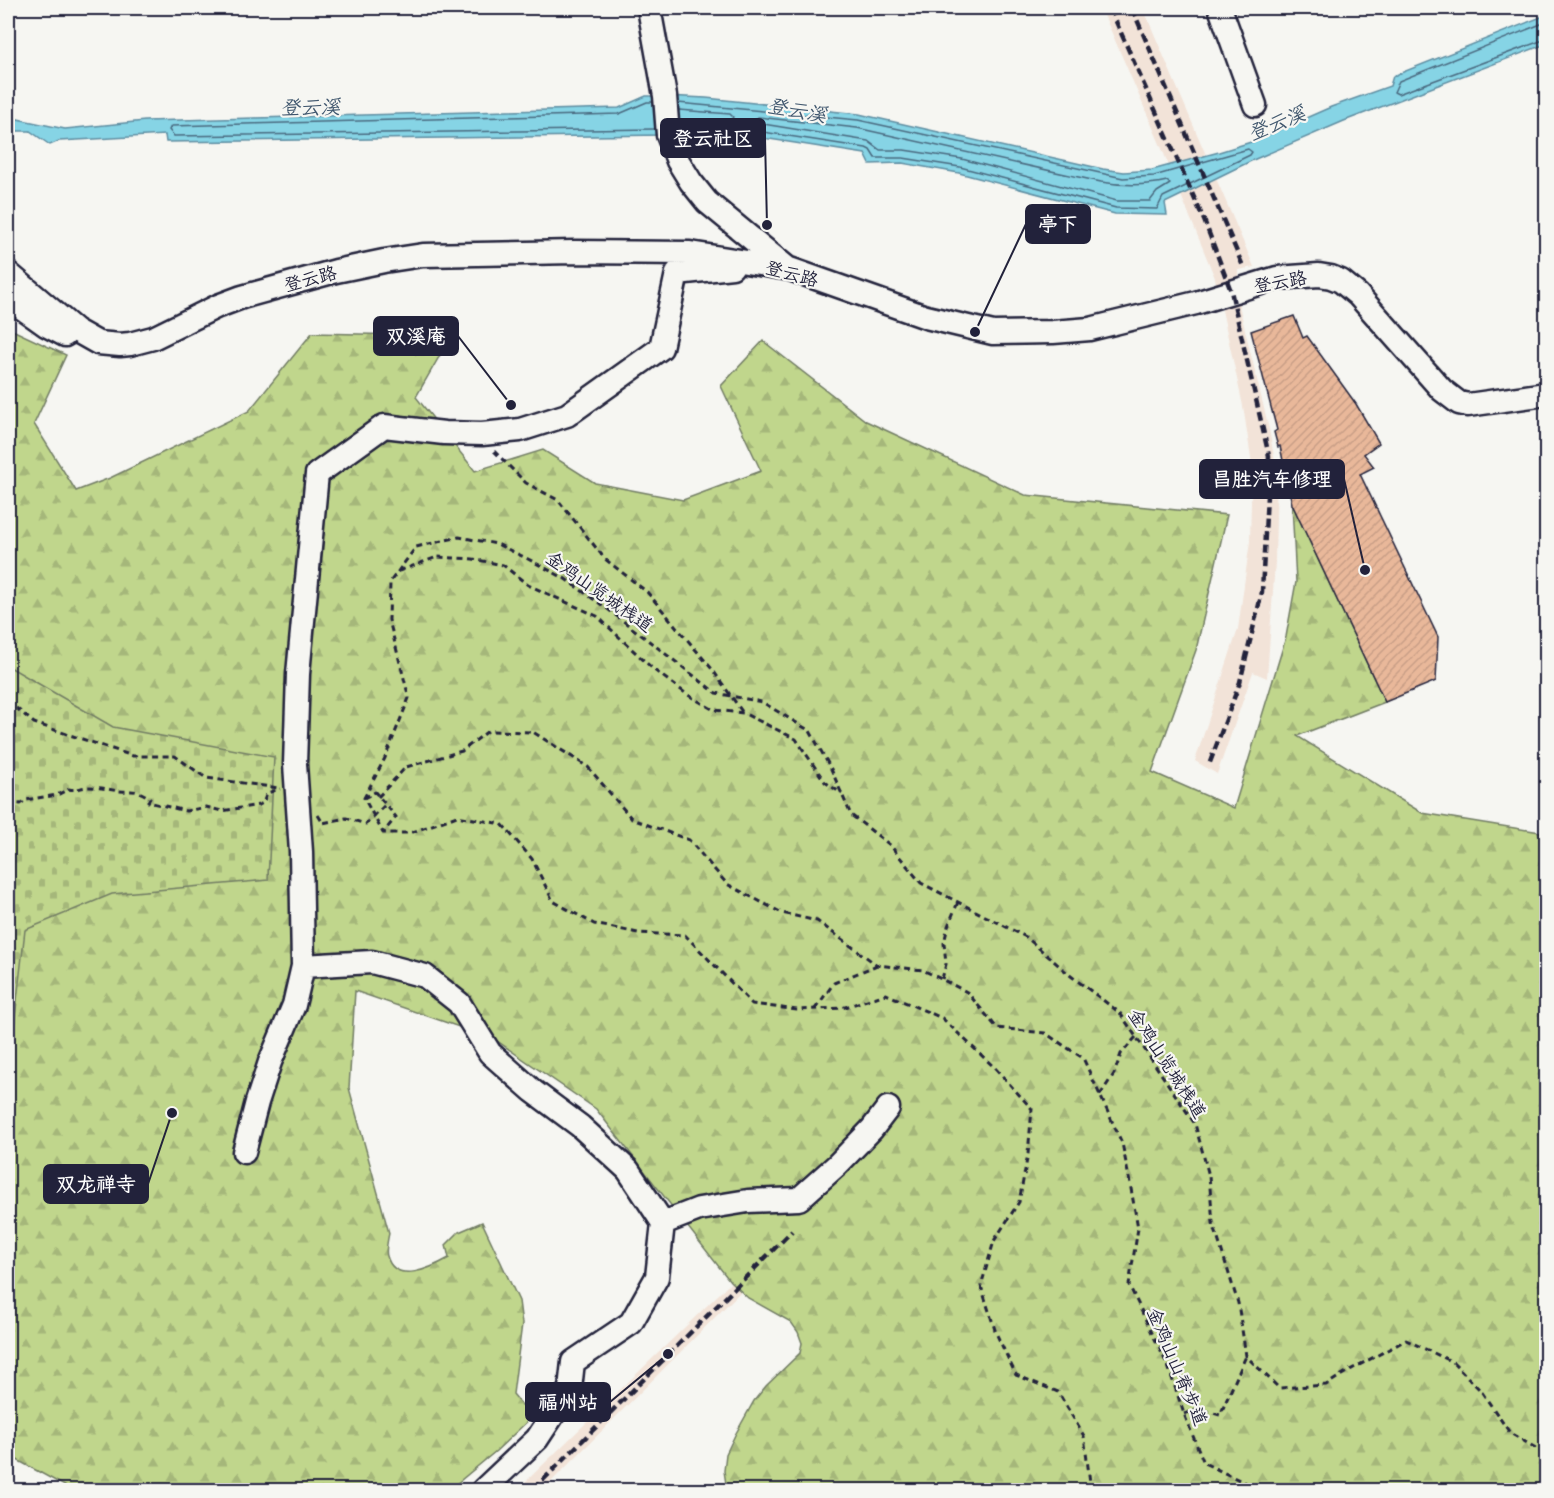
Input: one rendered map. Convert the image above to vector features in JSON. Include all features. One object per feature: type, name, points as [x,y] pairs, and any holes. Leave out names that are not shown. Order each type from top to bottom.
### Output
[{"type":"street","points":[[649,8],[666,96],[668,135],[684,171],[707,202],[790,270]]},
{"type":"street","points":[[1220,8],[1256,105]]},
{"type":"street","name":"登云路","points":[[8,273],[75,330],[98,343],[120,345],[142,342],[242,297],[336,271],[403,258],[528,253],[690,253],[790,270],[926,317],[977,330],[1011,333],[1053,333],[1090,329],[1196,303],[1277,278],[1319,274],[1341,281],[1358,296],[1442,390],[1459,403],[1479,405],[1546,394]]},
{"type":"street","points":[[244,1152],[270,1062],[294,1005],[303,966],[301,852],[289,794],[295,764],[298,675],[317,474],[384,426],[444,433],[482,434],[520,430],[567,415],[662,348],[677,273],[723,269],[752,262]]},
{"type":"street","points":[[8,283],[45,317],[74,338]]},
{"type":"street","points":[[8,298],[55,330],[74,338],[98,343]]},
{"type":"street","points":[[303,966],[372,962],[425,976],[459,1003],[490,1053],[533,1091],[580,1126],[628,1170],[663,1223],[657,1277],[631,1323],[573,1362],[570,1389],[537,1439],[483,1491]]},
{"type":"street","points":[[663,1223],[699,1209],[748,1201],[799,1199],[858,1144],[888,1108]]},
{"type":"path","points":[[482,434],[497,454],[526,483],[558,500],[605,559],[647,592],[712,669],[743,713]]},
{"type":"path","name":"金鸡山览城栈道","points":[[364,798],[386,758],[409,698],[389,620],[390,582],[416,547],[459,537],[496,544],[528,558],[564,578],[609,610],[716,693],[762,702],[810,731],[831,769],[850,815],[890,844],[921,883],[1026,937],[1071,976],[1120,1012],[1195,1124],[1209,1176],[1213,1223],[1238,1303],[1246,1356]]},
{"type":"path","points":[[399,571],[437,557],[473,559],[503,565],[528,585],[597,616],[654,670],[688,695],[714,710],[743,713],[796,739],[825,782],[842,794]]},
{"type":"path","points":[[8,701],[34,723],[133,756],[175,756],[206,778],[289,794],[308,801],[323,823],[346,818],[366,824],[386,804]]},
{"type":"path","points":[[378,797],[406,767],[462,751],[488,731],[533,732],[588,767],[632,819],[689,840],[727,884],[782,913],[817,921],[877,965]]},
{"type":"path","points":[[8,774],[13,788],[8,798]]},
{"type":"path","points":[[8,803],[21,804],[26,800],[87,787],[120,791],[137,790],[150,798],[148,802],[186,811],[206,807],[218,811],[259,805],[263,803],[267,793],[289,794]]},
{"type":"path","points":[[375,792],[396,817],[383,833],[364,798],[375,792]]},
{"type":"path","points":[[383,833],[410,833],[457,816],[502,824],[532,859],[553,901],[594,924],[638,933],[685,935],[752,1004],[797,1010],[842,1008],[886,994],[942,1018],[995,1068],[1032,1109],[1028,1154],[1019,1202],[994,1241],[981,1286],[996,1334],[1016,1375],[1058,1392],[1084,1436],[1091,1491]]},
{"type":"path","points":[[942,980],[946,964],[944,943],[958,902]]},
{"type":"path","points":[[815,1009],[834,983],[877,965]]},
{"type":"path","name":"金鸡山山脊步道","points":[[877,965],[923,970],[967,992],[997,1028],[1045,1033],[1083,1058],[1122,1143],[1138,1228],[1129,1285],[1168,1366],[1204,1463],[1260,1491]]},
{"type":"path","points":[[1100,1095],[1114,1074],[1121,1054],[1136,1036]]},
{"type":"path","points":[[1184,1414],[1199,1409],[1220,1415],[1246,1356],[1279,1388],[1326,1385],[1406,1340],[1452,1362],[1481,1391],[1510,1433],[1546,1455]]},
{"type":"path","points":[[1538,1491],[1546,1488]]},
{"type":"shaded area","points":[[1101,8],[1143,8],[1254,267],[1238,270],[1238,301],[1269,429],[1277,473],[1275,562],[1267,678],[1253,672],[1217,774],[1195,761],[1238,629],[1250,541],[1252,464],[1243,406],[1215,278]]},
{"type":"shaded area","points":[[787,1228],[798,1234],[543,1490],[517,1490]]},
{"type":"green space","points":[[8,328],[66,355],[34,424],[76,491],[110,478],[249,411],[312,333],[451,336],[416,397],[475,471],[543,450],[595,483],[683,500],[761,471],[721,386],[763,341],[866,421],[1025,495],[1227,515],[1196,650],[1152,772],[1234,808],[1286,637],[1296,582],[1292,504],[1385,702],[1297,736],[1422,813],[1546,833],[1546,1490],[727,1490],[724,1471],[726,1454],[735,1435],[754,1401],[800,1353],[802,1343],[791,1322],[748,1298],[730,1281],[596,1109],[494,1039],[355,991],[349,1088],[389,1233],[387,1256],[391,1265],[406,1272],[415,1272],[434,1266],[449,1258],[446,1245],[459,1232],[482,1222],[519,1301],[522,1324],[513,1394],[532,1417],[449,1490],[72,1490],[8,1455]]},
{"type":"green space","points":[[8,666],[113,727],[274,757],[268,880],[112,894],[25,930],[8,1073]]},
{"type":"water","name":"登云溪","points":[[1546,15],[1546,44],[1344,121],[1253,160],[1165,203],[1167,215],[1115,214],[959,173],[902,163],[870,164],[865,154],[737,134],[166,142],[165,135],[59,141],[50,145],[30,131],[8,131],[8,117],[65,129],[145,121],[619,108],[646,96],[666,96],[859,114],[1103,169],[1124,172],[1152,170],[1251,142],[1331,107],[1390,86],[1393,76]]},
{"type":"building","points":[[1294,316],[1303,338],[1307,336],[1356,404],[1379,443],[1364,454],[1374,467],[1360,474],[1438,637],[1436,681],[1385,702],[1292,504],[1280,446],[1278,447],[1274,432],[1277,430],[1251,331]]},
{"type":"railway","points":[[1110,8],[1204,220],[1231,291],[1269,456],[1262,592],[1240,682],[1209,765]]},
{"type":"railway","points":[[1132,8],[1243,266]]},
{"type":"railway","points":[[533,1490],[792,1231]]},
{"type":"place","name":"登云社区","points":[[767,225]]},
{"type":"place","name":"亭下","points":[[975,332]]},
{"type":"place","name":"双溪庵","points":[[511,405]]},
{"type":"place","name":"昌胜汽车修理","points":[[1365,570]]},
{"type":"place","name":"双龙禅寺","points":[[172,1113]]},
{"type":"place","name":"福州站","points":[[668,1354]]}]
